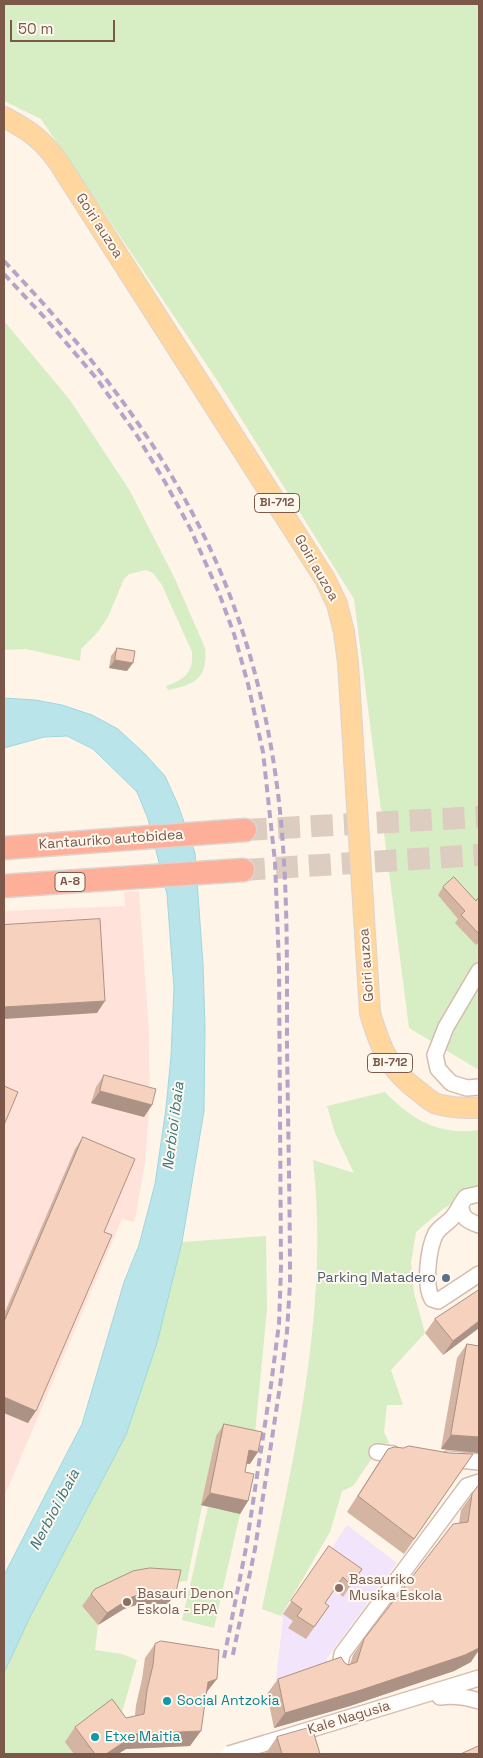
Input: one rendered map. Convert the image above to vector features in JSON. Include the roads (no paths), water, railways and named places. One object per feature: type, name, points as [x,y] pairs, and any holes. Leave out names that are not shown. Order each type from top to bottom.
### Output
[{"type":"highway","name":"Kantauriko autobidea","points":[[4,848],[245,830]]},
{"type":"highway","name":"A-8","points":[[4,886],[232,870]]},
{"type":"main road","name":"Goiri auzoa","points":[[4,117],[29,131],[46,146],[59,163],[315,563],[337,604],[344,632],[350,682],[370,1014],[379,1043],[388,1060],[404,1081],[435,1103],[458,1108],[479,1108]]},
{"type":"street","points":[[479,971],[446,1027],[435,1055],[438,1069],[451,1083],[467,1088],[479,1087]]},
{"type":"street","points":[[479,1194],[466,1198],[456,1214],[438,1230],[434,1238],[430,1251],[428,1274],[430,1296],[432,1300],[438,1300],[479,1274]]},
{"type":"street","points":[[461,1205],[462,1215],[479,1224]]},
{"type":"street","points":[[377,1452],[393,1454]]},
{"type":"street","points":[[434,1458],[479,1462]]},
{"type":"street","points":[[339,1671],[342,1654],[392,1586],[467,1486],[479,1482]]},
{"type":"street","points":[[411,1700],[479,1678]]},
{"type":"street","points":[[411,1700],[451,1695],[479,1701]]},
{"type":"street","name":"Kale Nagusia","points":[[229,1754],[266,1743],[352,1711],[411,1700]]},
{"type":"water","name":"Nerbioi ibaia","points":[[4,698],[35,700],[62,705],[92,715],[118,729],[165,776],[178,805],[195,853],[203,964],[205,1027],[204,1111],[182,1242],[157,1343],[126,1435],[29,1619],[4,1673],[4,1575],[82,1424],[124,1282],[139,1245],[155,1184],[166,1108],[171,1056],[174,988],[167,894],[148,819],[137,792],[93,749],[67,736],[44,737],[4,748]]},
{"type":"tunnel","points":[[245,830],[479,817]]},
{"type":"tunnel","points":[[243,870],[479,855]]},
{"type":"railway","points":[[4,261],[59,321],[110,384],[156,451],[197,522],[213,555],[240,623],[260,694],[274,766],[282,832],[287,954],[290,1283],[287,1332],[280,1386],[255,1549],[232,1659]]},
{"type":"railway","points":[[4,274],[45,318],[97,379],[136,434],[190,528],[219,593],[234,634],[248,684],[263,752],[275,862],[279,964],[281,1267],[279,1324],[246,1548],[224,1658]]},
{"type":"place","name":"Parking Matadero","points":[[446,1278]]},
{"type":"place","name":"Basauriko Musika Eskola","points":[[339,1588]]},
{"type":"place","name":"Basauri Denon Eskola - EPA","points":[[127,1602]]},
{"type":"place","name":"Social Antzokia","points":[[167,1701]]},
{"type":"place","name":"Etxe Maitia","points":[[95,1737]]}]
